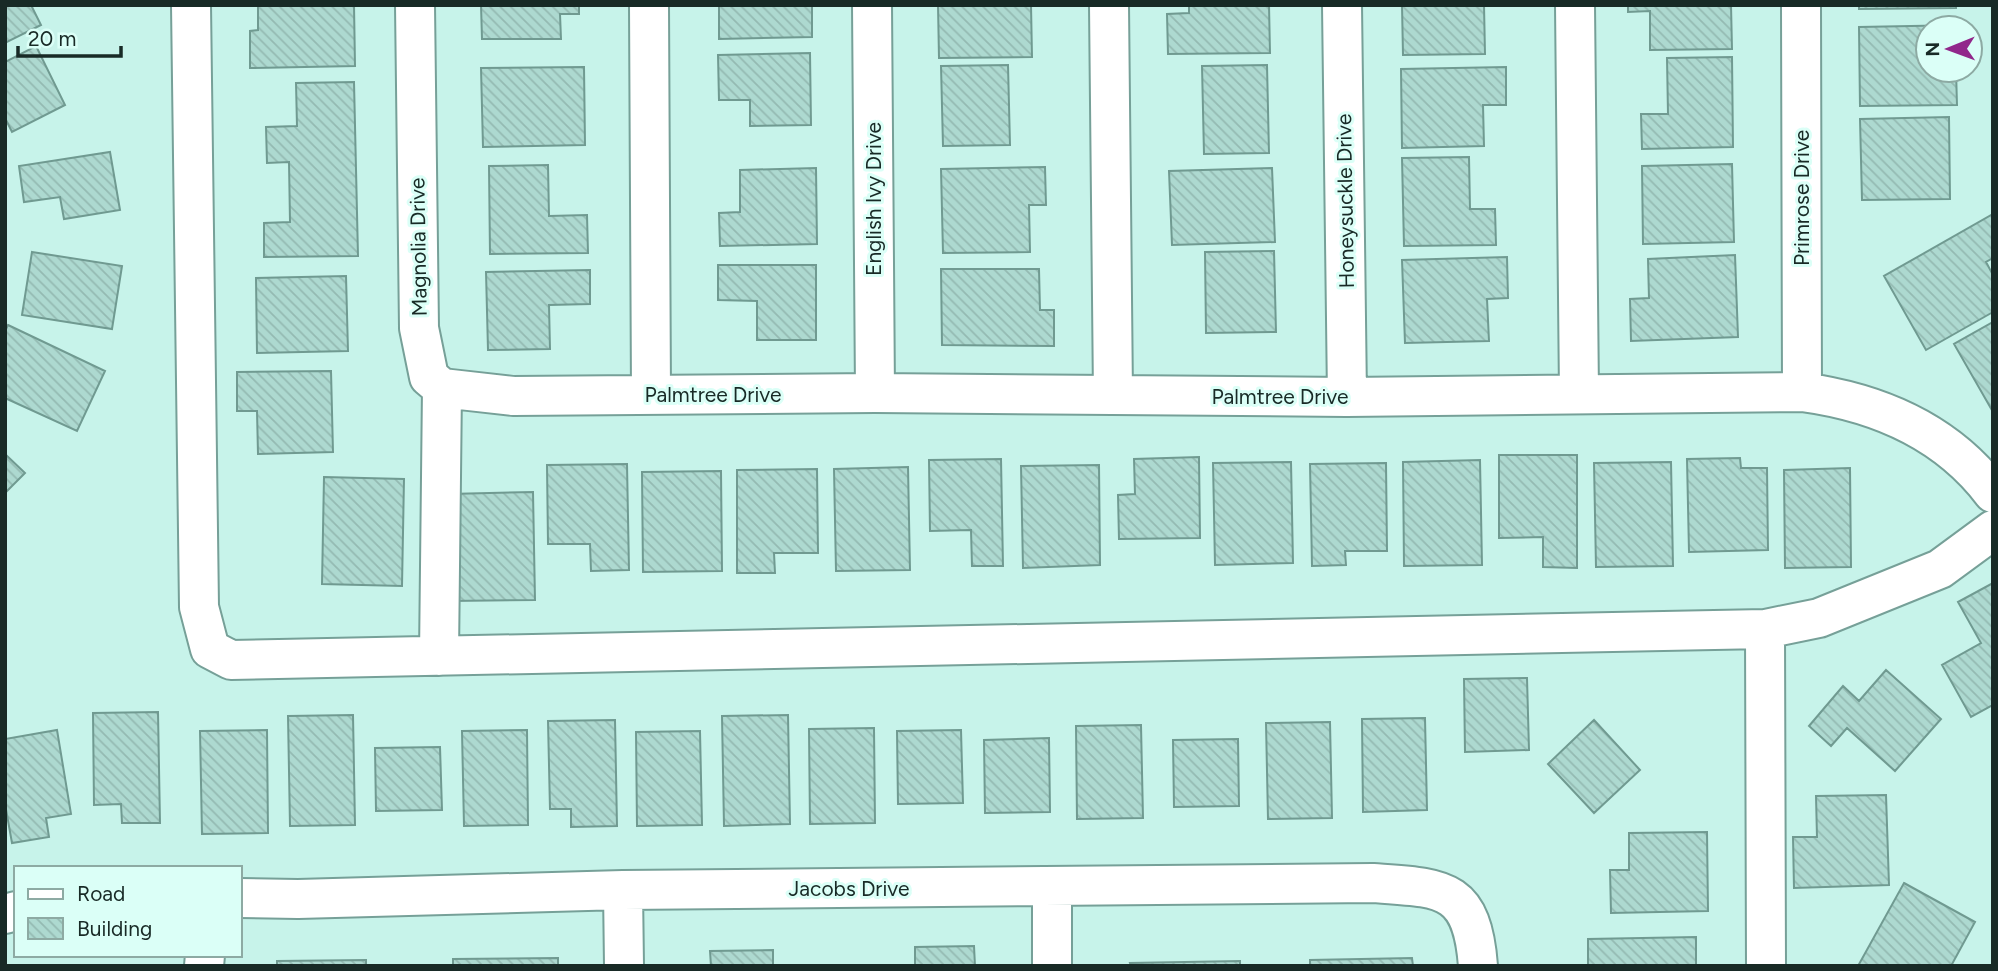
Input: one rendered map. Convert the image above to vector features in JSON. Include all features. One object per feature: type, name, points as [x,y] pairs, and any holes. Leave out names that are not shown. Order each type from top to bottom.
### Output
[{"type":"street","points":[[191,5],[199,607],[210,649],[231,660],[1765,629],[1819,618],[1940,569],[1993,530]]},
{"type":"street","name":"Magnolia Drive","points":[[415,5],[419,328],[429,377],[442,388]]},
{"type":"street","points":[[649,5],[651,394]]},
{"type":"street","name":"English Ivy Drive","points":[[872,5],[875,393]]},
{"type":"street","points":[[1109,5],[1113,395]]},
{"type":"street","name":"Honeysuckle Drive","points":[[1342,5],[1347,397]]},
{"type":"street","points":[[1576,5],[1579,394]]},
{"type":"street","name":"Primrose Drive","points":[[1801,5],[1802,392]]},
{"type":"street","points":[[439,656],[442,388]]},
{"type":"street","name":"Palmtree Drive","points":[[442,388],[466,393],[535,395],[875,393],[1347,397],[1802,392],[1860,402],[1887,411],[1928,434],[1964,462],[1993,493]]},
{"type":"street","points":[[1765,629],[1766,966]]},
{"type":"street","name":"Jacobs Drive","points":[[242,898],[298,900],[624,890],[1373,883],[1415,886],[1457,900],[1469,914],[1476,938],[1478,966]]},
{"type":"street","points":[[1052,886],[1052,966]]},
{"type":"street","points":[[624,890],[624,966]]},
{"type":"building","points":[[5,5],[31,5],[41,25],[5,43]]},
{"type":"building","points":[[258,5],[354,5],[355,66],[250,68],[250,31],[258,30]]},
{"type":"building","points":[[481,5],[579,5],[579,14],[560,14],[561,39],[482,39]]},
{"type":"building","points":[[719,5],[812,5],[812,37],[719,39]]},
{"type":"building","points":[[938,5],[1031,5],[1032,57],[939,58]]},
{"type":"building","points":[[1189,5],[1269,5],[1270,53],[1168,54],[1167,14],[1189,13]]},
{"type":"building","points":[[1402,5],[1484,5],[1485,54],[1403,55]]},
{"type":"building","points":[[1628,5],[1731,5],[1732,49],[1650,50],[1650,11],[1628,12]]},
{"type":"building","points":[[1859,5],[1956,5],[1956,8],[1859,9]]},
{"type":"building","points":[[1914,26],[1914,84],[1956,84],[1957,105],[1860,106],[1859,27]]},
{"type":"building","points":[[36,46],[65,105],[12,132],[5,118],[5,62]]},
{"type":"building","points":[[810,53],[811,125],[750,126],[750,100],[719,100],[718,55]]},
{"type":"building","points":[[1732,57],[1733,147],[1642,149],[1641,114],[1668,114],[1667,58]]},
{"type":"building","points":[[1008,65],[1010,145],[943,146],[941,66]]},
{"type":"building","points":[[1267,65],[1269,153],[1204,154],[1202,66]]},
{"type":"building","points":[[584,67],[585,145],[483,147],[481,68]]},
{"type":"building","points":[[1506,67],[1506,105],[1483,105],[1484,146],[1402,148],[1401,69]]},
{"type":"building","points":[[354,82],[358,256],[264,257],[264,223],[290,222],[289,162],[267,163],[266,127],[297,126],[296,83]]},
{"type":"building","points":[[1949,117],[1950,199],[1862,200],[1860,119]]},
{"type":"building","points":[[110,152],[120,210],[64,219],[60,197],[24,202],[19,166]]},
{"type":"building","points":[[1469,157],[1470,209],[1495,209],[1496,245],[1404,246],[1402,158]]},
{"type":"building","points":[[1732,164],[1734,242],[1643,244],[1642,166]]},
{"type":"building","points":[[548,165],[549,216],[587,215],[588,253],[490,254],[489,166]]},
{"type":"building","points":[[1045,167],[1046,205],[1029,205],[1030,252],[943,253],[941,169]]},
{"type":"building","points":[[816,168],[817,244],[720,246],[719,213],[740,212],[740,170]]},
{"type":"building","points":[[1272,168],[1275,242],[1172,245],[1169,171]]},
{"type":"building","points":[[1993,214],[1993,258],[1986,262],[1993,275],[1993,312],[1926,350],[1884,276]]},
{"type":"building","points":[[1274,251],[1276,332],[1206,333],[1205,252]]},
{"type":"building","points":[[32,252],[122,266],[112,329],[22,315]]},
{"type":"building","points":[[1735,255],[1738,337],[1631,341],[1630,299],[1649,298],[1648,259]]},
{"type":"building","points":[[1507,257],[1508,298],[1487,299],[1489,341],[1405,343],[1402,260]]},
{"type":"building","points":[[718,265],[816,265],[816,340],[757,340],[757,301],[718,300]]},
{"type":"building","points":[[941,269],[1039,269],[1040,310],[1054,310],[1054,346],[942,345]]},
{"type":"building","points":[[590,270],[590,304],[549,305],[550,349],[488,350],[486,272]]},
{"type":"building","points":[[346,276],[348,351],[257,353],[256,278]]},
{"type":"building","points":[[1993,322],[1993,412],[1954,344]]},
{"type":"building","points":[[8,325],[105,371],[77,431],[5,398],[5,331]]},
{"type":"building","points":[[331,371],[333,452],[258,454],[257,411],[237,411],[237,372]]},
{"type":"building","points":[[5,454],[25,473],[5,493]]},
{"type":"building","points":[[1499,455],[1577,455],[1577,568],[1543,567],[1543,537],[1499,538]]},
{"type":"building","points":[[1199,457],[1200,538],[1119,539],[1118,495],[1135,494],[1134,459]]},
{"type":"building","points":[[1740,458],[1741,468],[1767,468],[1768,550],[1689,552],[1687,459]]},
{"type":"building","points":[[1001,459],[1003,566],[972,566],[971,530],[930,531],[929,460]]},
{"type":"building","points":[[1480,460],[1482,565],[1404,566],[1403,462]]},
{"type":"building","points":[[1291,462],[1293,563],[1215,565],[1213,463]]},
{"type":"building","points":[[1671,462],[1673,566],[1596,567],[1594,463]]},
{"type":"building","points":[[1386,463],[1387,551],[1345,551],[1346,565],[1312,566],[1310,464]]},
{"type":"building","points":[[627,464],[629,570],[591,571],[590,544],[548,544],[547,465]]},
{"type":"building","points":[[1099,465],[1100,565],[1023,568],[1021,466]]},
{"type":"building","points":[[908,467],[910,570],[836,571],[834,469]]},
{"type":"building","points":[[1850,468],[1851,567],[1785,568],[1784,470]]},
{"type":"building","points":[[817,469],[818,553],[774,553],[775,573],[737,573],[737,470]]},
{"type":"building","points":[[721,471],[722,571],[643,572],[642,472]]},
{"type":"building","points":[[324,477],[404,479],[402,586],[322,584]]},
{"type":"building","points":[[533,492],[535,600],[451,601],[449,494]]},
{"type":"building","points":[[1993,583],[1993,705],[1971,717],[1942,665],[1981,643],[1958,602]]},
{"type":"building","points":[[1886,670],[1941,719],[1895,771],[1847,728],[1831,746],[1809,726],[1843,686],[1859,701]]},
{"type":"building","points":[[1527,678],[1529,750],[1465,752],[1464,679]]},
{"type":"building","points":[[158,712],[160,823],[122,823],[121,804],[94,805],[93,713]]},
{"type":"building","points":[[353,715],[355,825],[290,826],[288,716]]},
{"type":"building","points":[[788,715],[790,824],[724,826],[722,716]]},
{"type":"building","points":[[1425,718],[1427,810],[1363,812],[1362,719]]},
{"type":"building","points":[[615,720],[617,826],[571,827],[571,809],[550,809],[548,721]]},
{"type":"building","points":[[1594,720],[1640,770],[1594,813],[1548,764]]},
{"type":"building","points":[[1330,722],[1332,818],[1268,819],[1266,723]]},
{"type":"building","points":[[1141,725],[1143,818],[1077,819],[1076,726]]},
{"type":"building","points":[[874,728],[875,823],[810,824],[809,729]]},
{"type":"building","points":[[57,730],[71,814],[46,818],[49,837],[12,843],[5,804],[5,739]]},
{"type":"building","points":[[267,730],[268,833],[202,834],[200,731]]},
{"type":"building","points":[[527,730],[528,825],[464,826],[462,731]]},
{"type":"building","points":[[961,730],[963,803],[898,804],[897,731]]},
{"type":"building","points":[[700,731],[702,825],[637,826],[636,732]]},
{"type":"building","points":[[1049,738],[1050,812],[985,813],[984,740]]},
{"type":"building","points":[[1238,739],[1239,806],[1174,807],[1173,740]]},
{"type":"building","points":[[440,747],[442,810],[376,811],[375,748]]},
{"type":"building","points":[[1886,795],[1889,885],[1794,888],[1793,837],[1817,837],[1816,796]]},
{"type":"building","points":[[1707,832],[1708,911],[1611,913],[1610,870],[1629,870],[1629,833]]},
{"type":"building","points":[[1904,883],[1975,922],[1951,966],[1858,966]]},
{"type":"building","points":[[1696,937],[1696,966],[1588,966],[1588,939]]},
{"type":"building","points":[[974,946],[975,966],[915,966],[915,947]]},
{"type":"building","points":[[773,950],[773,966],[711,966],[710,951]]},
{"type":"building","points":[[558,958],[558,966],[453,966],[453,959]]},
{"type":"building","points":[[1412,958],[1413,966],[1310,966],[1310,960]]},
{"type":"building","points":[[366,960],[366,966],[277,966],[277,961]]},
{"type":"building","points":[[1240,961],[1240,966],[1131,966],[1130,963]]}]
